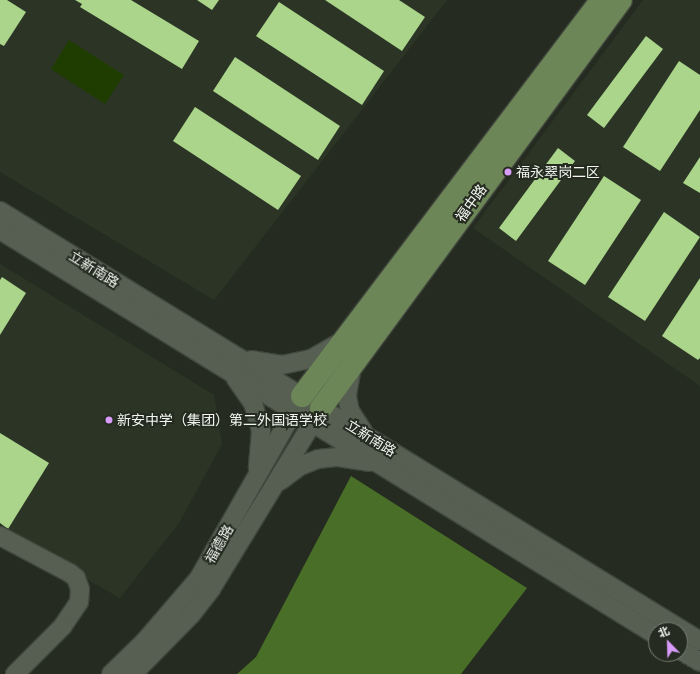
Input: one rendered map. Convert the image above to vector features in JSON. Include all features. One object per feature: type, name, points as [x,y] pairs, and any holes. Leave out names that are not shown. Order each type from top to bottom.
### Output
[{"type":"main road","name":"福中路","points":[[298,403],[358,321],[601,0]]},
{"type":"main road","name":"福中路","points":[[317,415],[621,0]]},
{"type":"street","name":"立新南路","points":[[0,211],[218,354],[317,415],[384,466],[648,630]]},
{"type":"street","name":"立新南路","points":[[0,230],[218,354]]},
{"type":"street","points":[[218,354],[282,365],[312,359],[337,345],[358,321]]},
{"type":"street","points":[[218,354],[253,403],[261,431],[260,460],[251,488]]},
{"type":"street","points":[[354,363],[348,379],[347,396],[350,411],[359,427],[370,438]]},
{"type":"street","name":"福德路","points":[[111,674],[144,642],[199,578],[298,403]]},
{"type":"street","name":"立新南路","points":[[317,415],[370,438],[700,641]]},
{"type":"street","name":"福德路","points":[[133,674],[191,615],[211,589],[270,489],[317,415]]},
{"type":"street","points":[[270,489],[300,466],[318,459],[359,458],[384,466]]},
{"type":"street","points":[[0,536],[76,578],[80,589],[74,611],[63,626],[14,674]]},
{"type":"street","points":[[688,655],[700,662]]},
{"type":"shaded area","points":[[0,0],[447,0],[214,300],[0,172]]},
{"type":"shaded area","points":[[643,0],[700,0],[700,386],[473,228]]},
{"type":"shaded area","name":"新安中学（集团）第二外国语学校","points":[[0,264],[214,395],[222,444],[179,523],[120,598],[0,529]]},
{"type":"green space","points":[[69,40],[124,75],[105,104],[51,69]]},
{"type":"green space","points":[[351,476],[527,588],[461,674],[237,674],[256,657]]},
{"type":"building","points":[[0,0],[7,0],[26,12],[4,46],[0,44]]},
{"type":"building","points":[[75,0],[131,0],[199,41],[182,69],[80,7],[82,4]]},
{"type":"building","points":[[197,0],[219,0],[212,10]]},
{"type":"building","points":[[325,0],[399,0],[425,17],[402,51]]},
{"type":"building","points":[[279,2],[384,71],[362,105],[256,36]]},
{"type":"building","points":[[646,36],[663,49],[604,128],[587,115]]},
{"type":"building","points":[[235,57],[340,126],[318,160],[213,91]]},
{"type":"building","points":[[679,61],[700,75],[700,110],[660,171],[623,147]]},
{"type":"building","points":[[195,107],[301,176],[278,210],[173,141]]},
{"type":"building","points":[[558,148],[575,161],[516,241],[499,228]]},
{"type":"building","points":[[700,157],[700,193],[683,183]]},
{"type":"building","points":[[604,176],[641,200],[585,285],[548,261]]},
{"type":"building","points":[[664,212],[700,237],[645,321],[608,297]]},
{"type":"building","points":[[2,277],[26,293],[0,335],[0,280]]},
{"type":"building","points":[[700,278],[700,358],[698,360],[662,336]]},
{"type":"building","points":[[0,433],[49,463],[8,529],[0,523]]},
{"type":"place","name":"福永翠岗二区","points":[[508,172]]},
{"type":"place","name":"新安中学（集团）第二外国语学校","points":[[109,420]]}]
